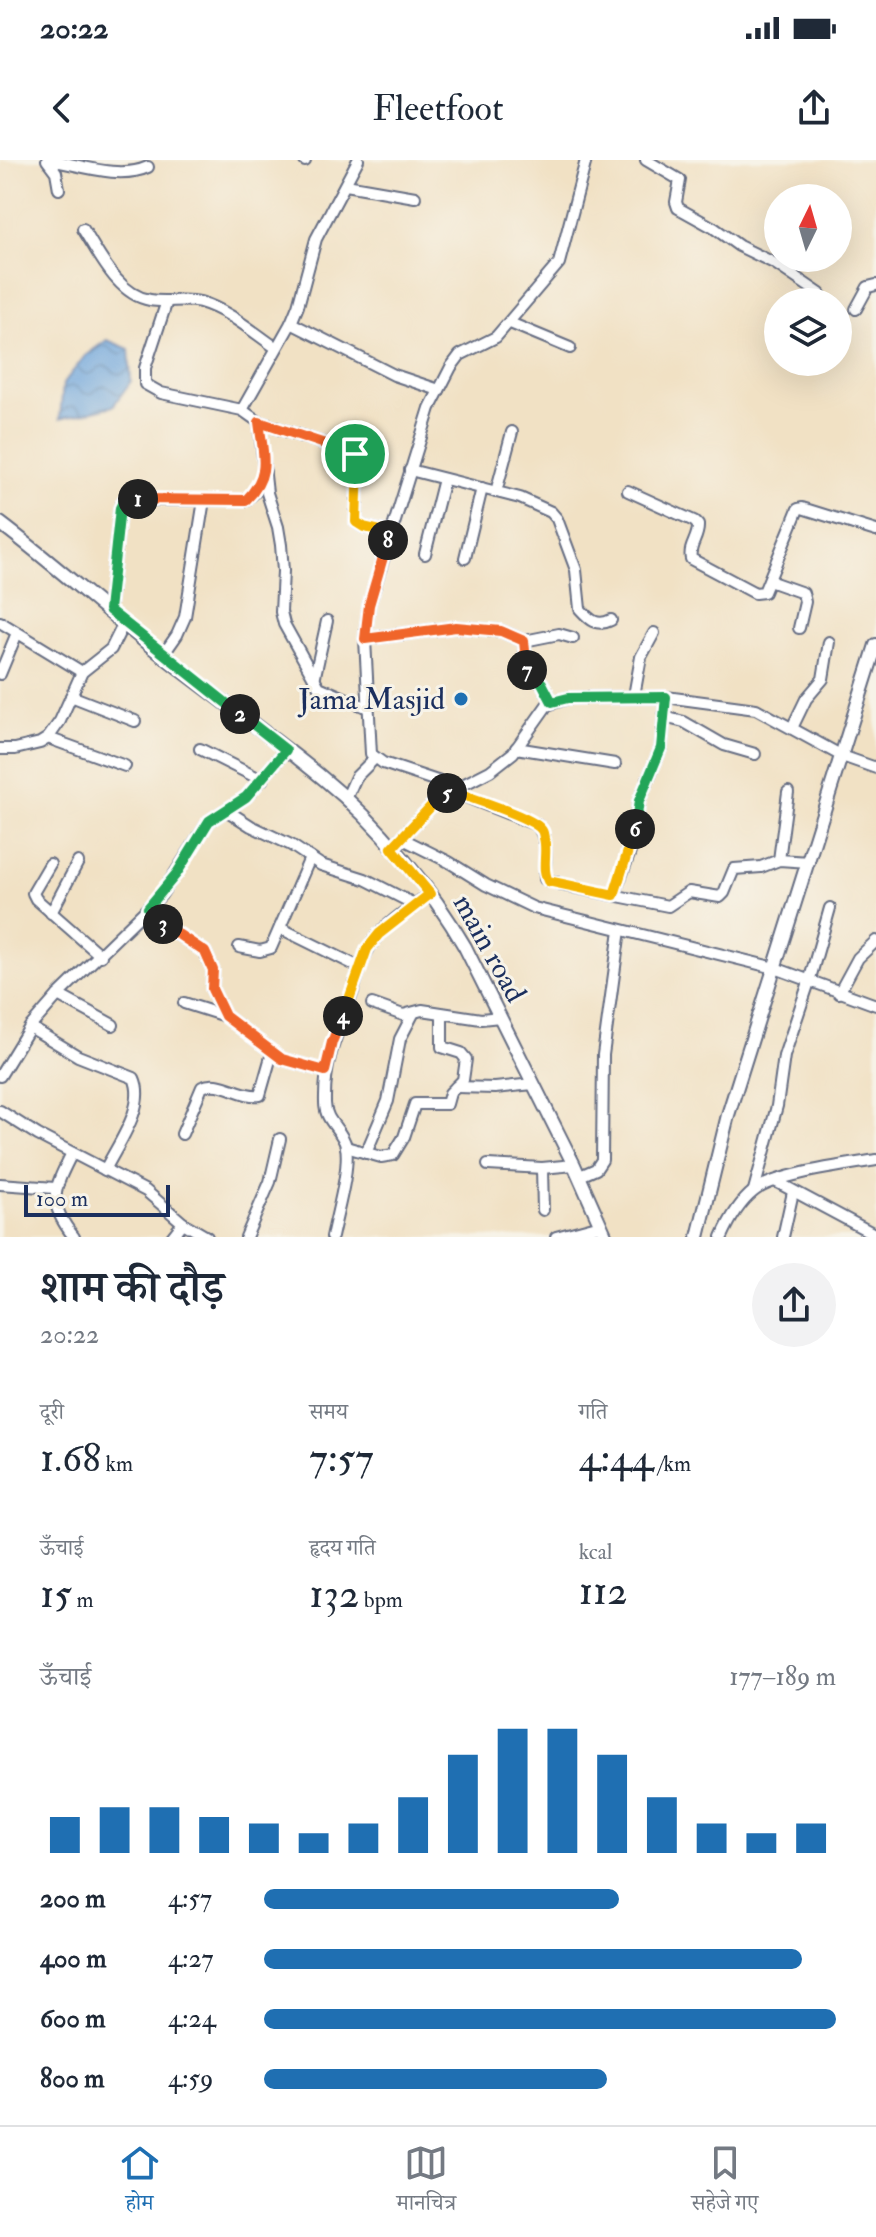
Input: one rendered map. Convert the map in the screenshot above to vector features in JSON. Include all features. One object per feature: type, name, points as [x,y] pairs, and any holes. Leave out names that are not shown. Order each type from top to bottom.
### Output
[{"type":"main road","name":"main road","points":[[0,523],[346,799],[392,848],[430,894],[458,935],[604,1231]]},
{"type":"main road","points":[[698,1237],[728,1115],[876,645]]},
{"type":"street","points":[[49,160],[119,172],[148,167]]},
{"type":"street","points":[[49,160],[56,172],[59,189]]},
{"type":"street","points":[[242,410],[291,323],[316,239],[357,162],[342,160]]},
{"type":"street","points":[[586,160],[559,263],[496,337],[460,355],[430,408],[369,605],[365,639],[371,754],[537,825],[543,832],[546,847],[545,876],[548,881],[668,906],[689,892],[720,897],[734,869],[761,867],[779,860],[809,862]]},
{"type":"street","points":[[646,160],[680,180],[676,202],[678,208],[739,246],[776,264],[811,288]]},
{"type":"street","points":[[346,185],[415,197]]},
{"type":"street","points":[[83,229],[122,285],[143,299],[186,300],[213,307],[275,347]]},
{"type":"street","points":[[856,309],[868,287],[876,285]]},
{"type":"street","points":[[167,301],[145,368],[145,384],[161,393],[242,410],[259,422],[355,454],[358,464],[356,522],[390,533]]},
{"type":"street","points":[[291,323],[394,375],[439,390]]},
{"type":"street","points":[[510,323],[570,348]]},
{"type":"street","points":[[259,422],[267,493],[281,545],[281,612],[284,624],[314,680],[329,693],[368,708]]},
{"type":"street","points":[[496,492],[512,432]]},
{"type":"street","points":[[410,470],[531,502],[551,512],[557,519],[576,570],[580,609],[597,623],[611,620]]},
{"type":"street","points":[[109,610],[120,508],[124,500],[246,500],[255,492],[265,472]]},
{"type":"street","points":[[425,554],[444,479]]},
{"type":"street","points":[[465,558],[482,488]]},
{"type":"street","points":[[628,491],[698,525],[699,532],[689,552],[691,559],[755,593],[764,592],[798,509],[876,531]]},
{"type":"street","points":[[163,655],[185,617],[204,500]]},
{"type":"street","points":[[769,581],[803,593],[805,602],[799,628]]},
{"type":"street","points":[[314,680],[327,621]]},
{"type":"street","points":[[0,622],[82,672]]},
{"type":"street","points":[[0,749],[15,749],[48,738],[60,721],[82,672],[111,649],[124,623]]},
{"type":"street","points":[[365,639],[456,627],[501,631],[524,641],[559,634],[573,638]]},
{"type":"street","points":[[0,674],[17,633]]},
{"type":"street","points":[[634,696],[641,657],[654,633]]},
{"type":"street","points":[[524,641],[527,670],[542,683],[552,702]]},
{"type":"street","points":[[792,728],[806,699],[823,679],[829,642]]},
{"type":"street","points":[[71,696],[135,721]]},
{"type":"street","points":[[614,895],[630,852],[639,801],[661,748],[666,697]]},
{"type":"street","points":[[392,848],[434,803],[490,771],[516,748],[539,713],[552,702],[568,698],[666,697],[756,709],[842,756],[876,768]]},
{"type":"street","points":[[664,717],[684,722],[724,745],[755,754]]},
{"type":"street","points":[[48,738],[125,766]]},
{"type":"street","points":[[516,748],[615,764]]},
{"type":"street","points":[[200,749],[262,780]]},
{"type":"street","points":[[0,1076],[30,1027],[58,995],[148,908],[177,873],[209,821],[246,797],[286,750]]},
{"type":"street","points":[[346,799],[356,777],[375,758]]},
{"type":"street","points":[[779,860],[788,792]]},
{"type":"street","points":[[226,810],[321,865],[365,879],[414,904]]},
{"type":"street","points":[[401,838],[534,908],[775,968],[876,1005]]},
{"type":"street","points":[[239,947],[271,948],[310,858]]},
{"type":"street","points":[[51,913],[78,862]]},
{"type":"street","points":[[50,864],[33,893],[51,913],[101,956]]},
{"type":"street","points":[[332,1237],[346,1163],[346,1147],[326,1115],[325,1071],[332,1042],[353,991],[359,967],[379,934],[430,894]]},
{"type":"street","points":[[148,908],[165,926],[205,952],[213,970],[212,989],[225,1016]]},
{"type":"street","points":[[722,1237],[731,1217],[754,1190],[777,1106],[784,1056],[830,908]]},
{"type":"street","points":[[280,928],[359,967]]},
{"type":"street","points":[[488,1165],[577,1171],[596,1169],[602,1160],[603,1055],[620,930]]},
{"type":"street","points":[[839,993],[858,958],[876,941]]},
{"type":"street","points":[[58,995],[113,1025]]},
{"type":"street","points":[[184,1003],[225,1016],[272,1053],[325,1071]]},
{"type":"street","points":[[372,1004],[403,1015],[422,1010],[481,1019],[500,1017]]},
{"type":"street","points":[[366,1153],[388,1101],[400,1039],[413,1014]]},
{"type":"street","points":[[346,1147],[381,1157],[393,1155],[404,1137],[415,1104],[445,1105],[450,1093],[463,1080],[466,1059],[461,1053],[442,1047],[442,1015]]},
{"type":"street","points":[[30,1027],[78,1056],[134,1078],[138,1086],[135,1107],[105,1170]]},
{"type":"street","points":[[182,1134],[202,1087],[206,1085],[218,1085],[252,1096],[260,1095],[272,1053]]},
{"type":"street","points":[[456,1087],[495,1088],[533,1084]]},
{"type":"street","points":[[0,1111],[146,1191],[183,1223],[207,1237]]},
{"type":"street","points":[[246,1237],[270,1182],[280,1139]]},
{"type":"street","points":[[72,1153],[55,1188],[57,1208],[74,1237]]},
{"type":"street","points":[[754,1190],[775,1181],[876,1160]]},
{"type":"street","points":[[542,1168],[543,1210]]},
{"type":"street","points":[[775,1181],[876,1235]]},
{"type":"street","points":[[0,1184],[55,1188]]},
{"type":"street","points":[[783,1237],[793,1192]]},
{"type":"street","points":[[172,1237],[183,1223]]},
{"type":"street","points":[[556,1237],[604,1231]]},
{"type":"water","points":[[107,340],[129,349],[131,381],[113,406],[60,419],[63,384],[85,356]]},
{"type":"place","name":"Jama Masjid","points":[[461,699]]},
{"type":"route","points":[[259,422],[355,454],[358,464],[356,522],[390,533],[369,605],[365,639],[456,627],[501,631],[524,641],[527,670],[542,683],[552,702],[568,698],[666,697],[661,748],[639,801],[630,852],[614,895],[548,881],[545,879],[546,847],[543,832],[537,825],[451,791],[434,803],[401,838],[392,848],[430,894],[379,934],[367,949],[332,1042],[325,1071],[282,1059],[225,1016],[212,989],[213,970],[205,952],[165,926],[148,908],[177,873],[209,821],[246,797],[286,750],[109,610],[120,508],[124,500],[246,500],[255,492],[265,472],[259,422]]}]
